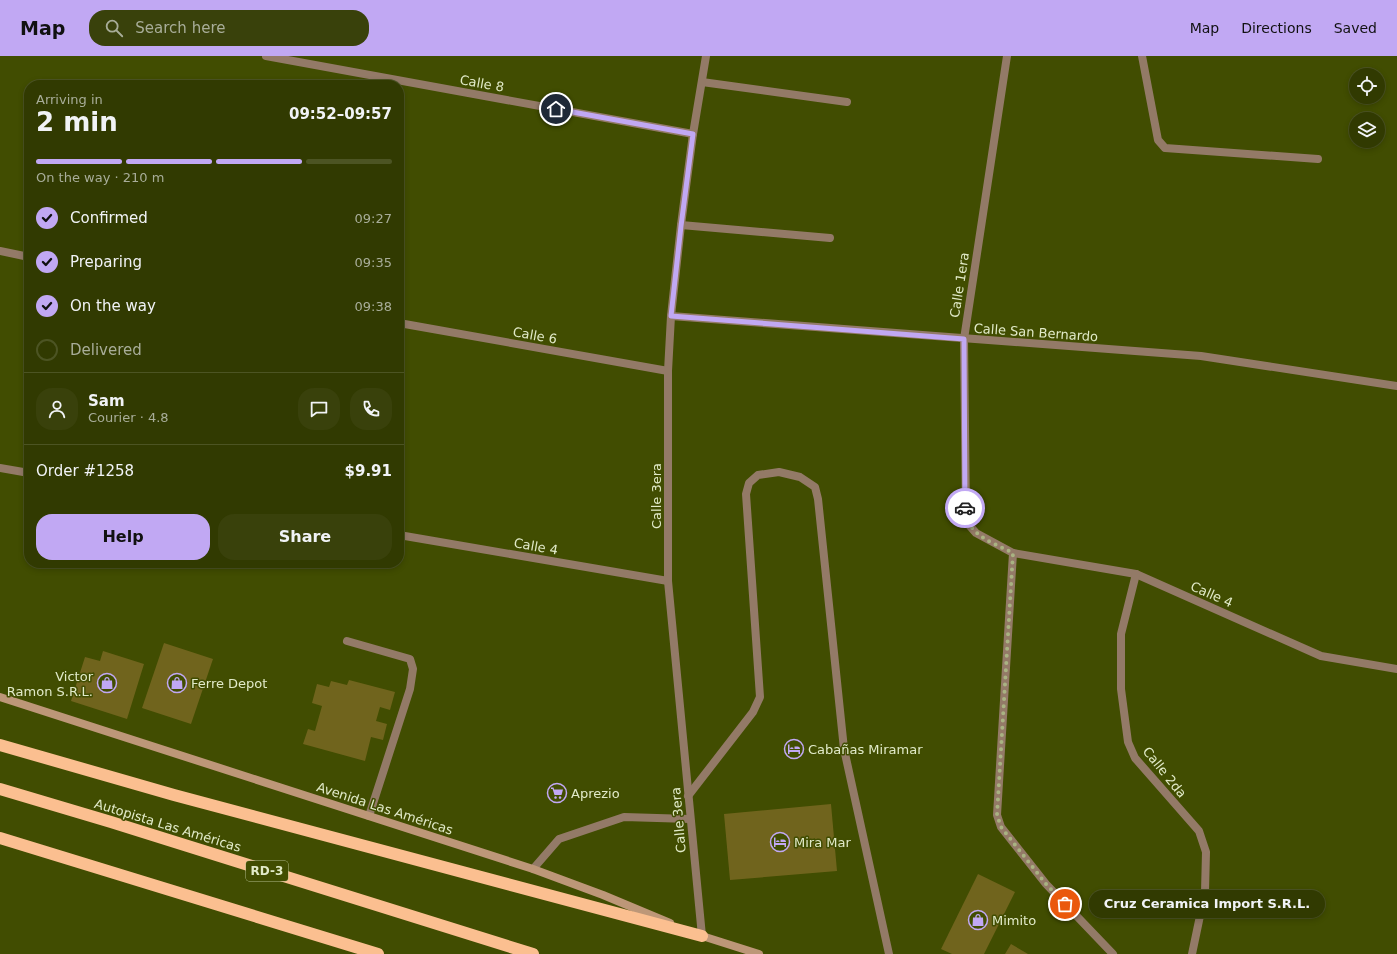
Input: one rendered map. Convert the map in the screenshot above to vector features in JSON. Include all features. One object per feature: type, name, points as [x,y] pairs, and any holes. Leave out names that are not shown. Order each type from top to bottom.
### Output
[{"type":"highway","points":[[0,746],[174,795],[702,936]]},
{"type":"highway","name":"Autopista Las Américas","points":[[0,789],[111,822],[533,954]]},
{"type":"highway","points":[[0,838],[378,954]]},
{"type":"main road","name":"Avenida Las Américas","points":[[0,697],[533,869],[603,895],[702,936],[759,954]]},
{"type":"street","name":"Calle 8","points":[[266,56],[397,80]]},
{"type":"street","name":"Calle 3era","points":[[702,936],[668,581],[668,371],[671,316],[681,226],[693,134],[706,56]]},
{"type":"street","name":"Calle 1era","points":[[1007,56],[964,339],[966,516],[969,525],[976,533],[1013,553]]},
{"type":"street","points":[[1142,56],[1158,140],[1165,148],[1318,159]]},
{"type":"street","name":"Calle 8","points":[[404,81],[693,134]]},
{"type":"street","points":[[702,82],[847,102]]},
{"type":"street","points":[[681,226],[830,238]]},
{"type":"street","points":[[0,252],[24,256]]},
{"type":"street","name":"Calle San Bernardo","points":[[671,316],[1201,356],[1397,386]]},
{"type":"street","name":"Calle 6","points":[[404,324],[668,371]]},
{"type":"street","points":[[0,468],[24,472]]},
{"type":"street","points":[[688,796],[753,712],[760,697],[746,494],[749,482],[758,475],[779,472],[800,477],[815,487],[818,499],[844,748],[889,954]]},
{"type":"street","name":"Calle 4","points":[[404,536],[668,581]]},
{"type":"street","points":[[1013,553],[997,815],[1001,827],[1046,884],[1113,954]]},
{"type":"street","name":"Calle 4","points":[[1013,553],[1136,574],[1322,656],[1397,669]]},
{"type":"street","name":"Calle 2da","points":[[1136,574],[1121,634],[1121,689],[1128,742],[1135,758],[1199,831],[1206,852],[1205,892],[1192,954]]},
{"type":"street","points":[[347,642],[410,659],[413,669],[410,689],[369,816]]},
{"type":"street","points":[[533,869],[559,839],[624,817],[690,819]]},
{"type":"building","name":"Ferre Depot","points":[[164,643],[213,659],[191,724],[142,708]]},
{"type":"building","name":"Victor Ramon S.R.L.","points":[[103,651],[144,664],[127,719],[71,701],[85,657],[100,661]]},
{"type":"building","points":[[349,680],[395,692],[390,710],[380,707],[376,721],[387,724],[383,740],[371,737],[365,761],[303,744],[308,729],[315,731],[322,706],[312,703],[317,684],[329,687],[331,681],[347,685]]},
{"type":"building","name":"Mira Mar","points":[[831,804],[837,871],[730,880],[724,814]]},
{"type":"building","name":"Mimito","points":[[978,874],[1015,892],[984,954],[952,954],[941,949]]},
{"type":"building","points":[[1011,944],[1028,954],[1005,954]]},
{"type":"way so far","points":[[965,508],[969,525],[976,533],[1013,553],[997,815],[1001,827],[1046,884],[1065,904]]},
{"type":"place","name":"Victor Ramon S.R.L.","points":[[107,683]]},
{"type":"place","name":"Ferre Depot","points":[[177,683]]},
{"type":"place","name":"Cabañas Miramar","points":[[794,749]]},
{"type":"place","name":"Aprezio","points":[[557,793]]},
{"type":"place","name":"Mira Mar","points":[[780,842]]},
{"type":"place","name":"Cruz Ceramica Import S.R.L.","points":[[1065,904]]},
{"type":"place","name":"Mimito","points":[[978,920]]},
{"type":"route","points":[[556,109],[693,134],[671,316],[964,339],[965,508]]}]
